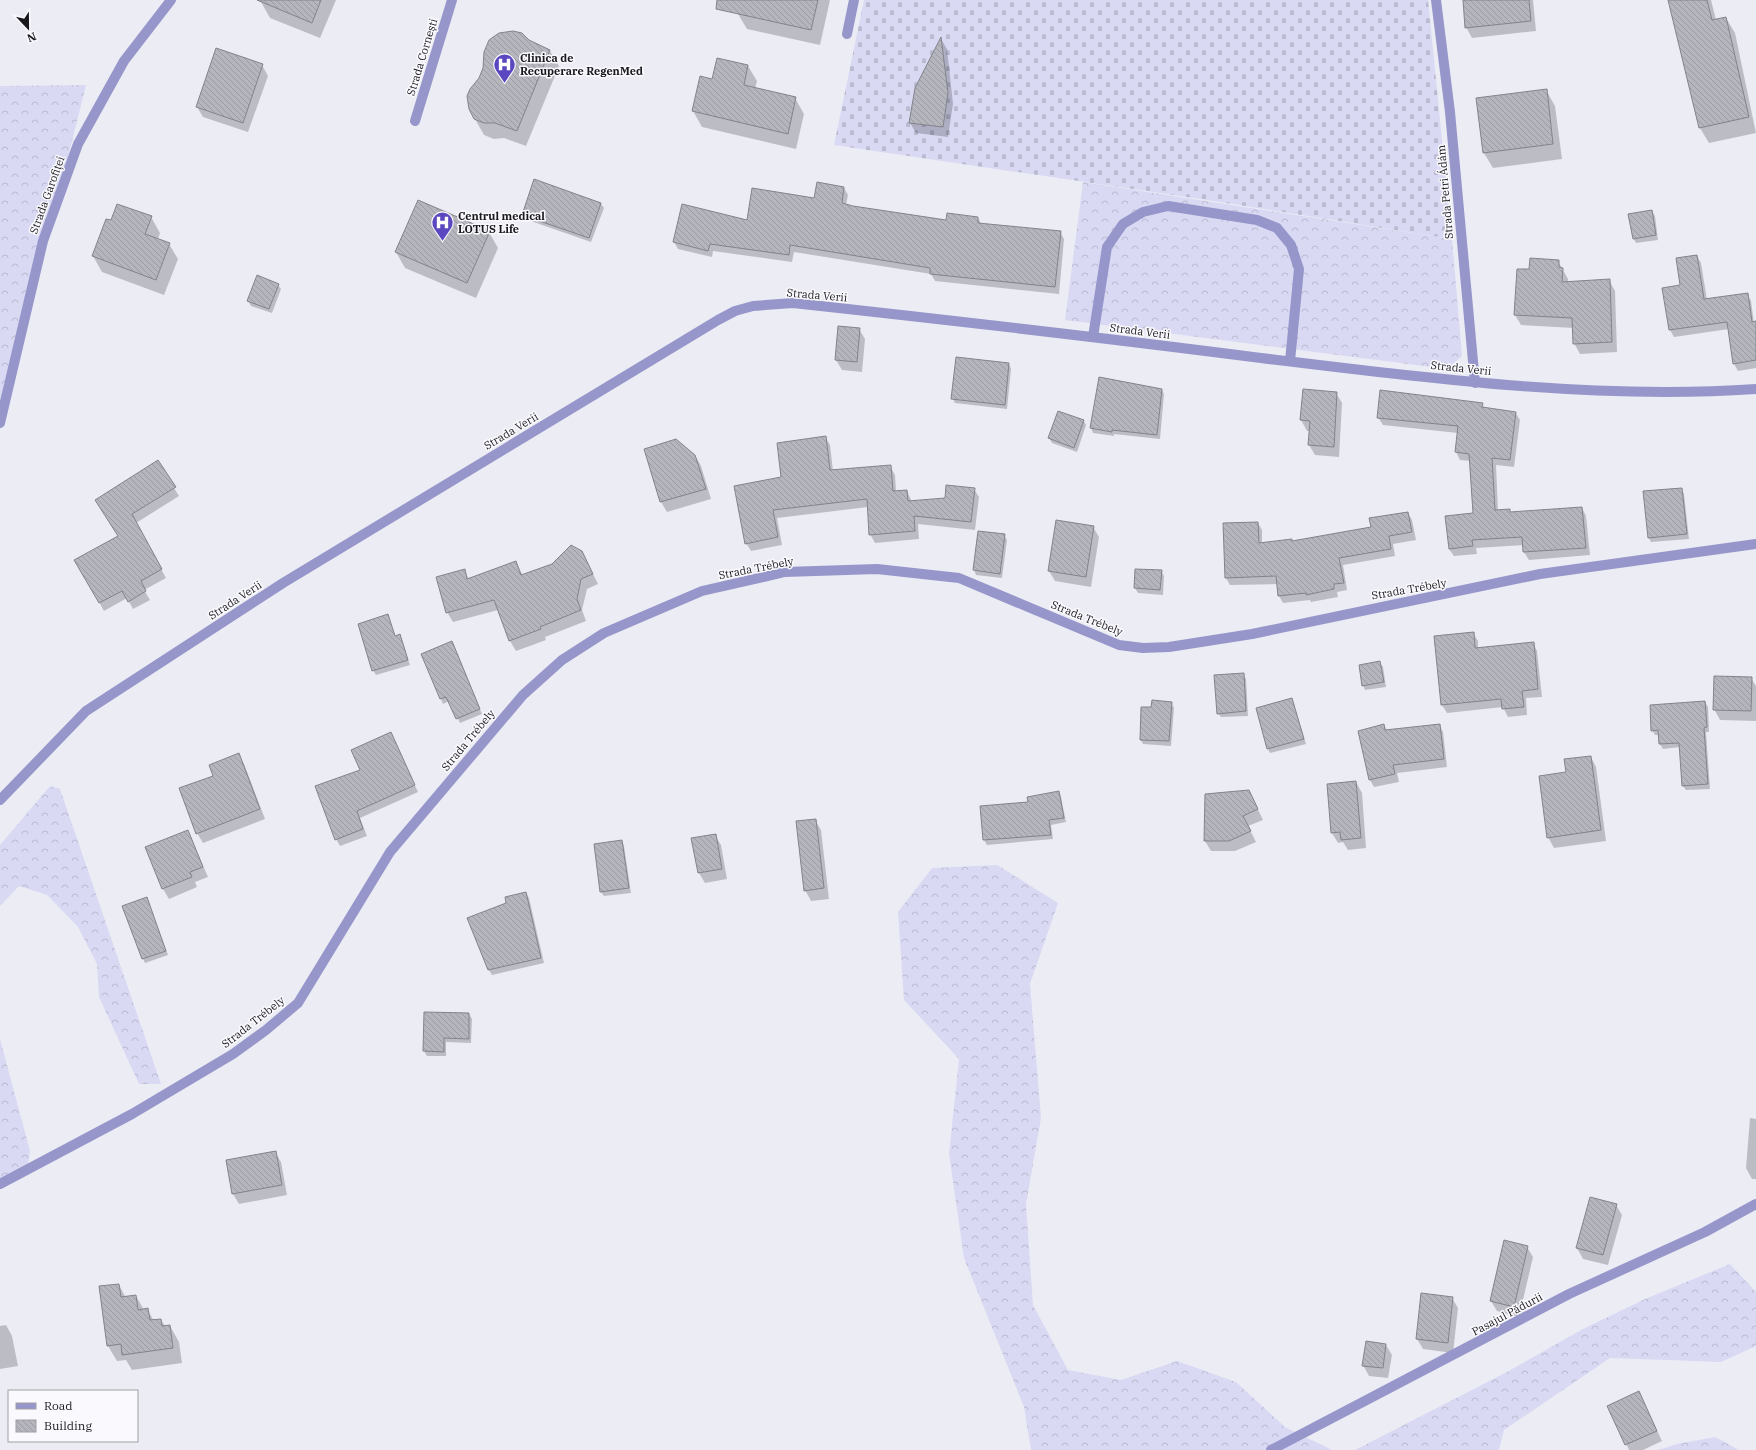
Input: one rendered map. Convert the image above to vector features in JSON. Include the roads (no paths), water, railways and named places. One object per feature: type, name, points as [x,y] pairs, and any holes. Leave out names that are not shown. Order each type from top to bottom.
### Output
[{"type":"street","name":"Strada Garofiței","points":[[0,423],[43,241],[78,144],[124,61],[171,0]]},
{"type":"street","name":"Strada Cornești","points":[[415,121],[452,0]]},
{"type":"street","points":[[847,34],[854,0]]},
{"type":"street","name":"Strada Petri Ádám","points":[[1436,0],[1450,112],[1475,383]]},
{"type":"street","points":[[1093,337],[1107,247],[1123,224],[1144,212],[1168,206],[1257,220],[1277,228],[1291,245],[1299,269],[1290,361]]},
{"type":"street","name":"Strada Verii","points":[[0,800],[86,711],[283,583],[656,357],[736,311],[753,306],[793,303],[1475,383],[1602,390],[1708,392],[1756,389]]},
{"type":"street","name":"Strada Trébely","points":[[0,1184],[132,1114],[233,1054],[266,1030],[298,1003],[390,852],[523,695],[562,660],[604,634],[702,591],[785,572],[876,569],[959,578],[1119,644],[1144,648],[1169,647],[1252,634],[1540,574],[1756,544]]},
{"type":"street","name":"Pasajul Pădurii","points":[[1271,1450],[1569,1294],[1705,1232],[1756,1204]]},
{"type":"place","name":"Clinica de Recuperare RegenMed","points":[[505,84]]},
{"type":"place","name":"Centrul medical LOTUS Life","points":[[443,242]]}]
